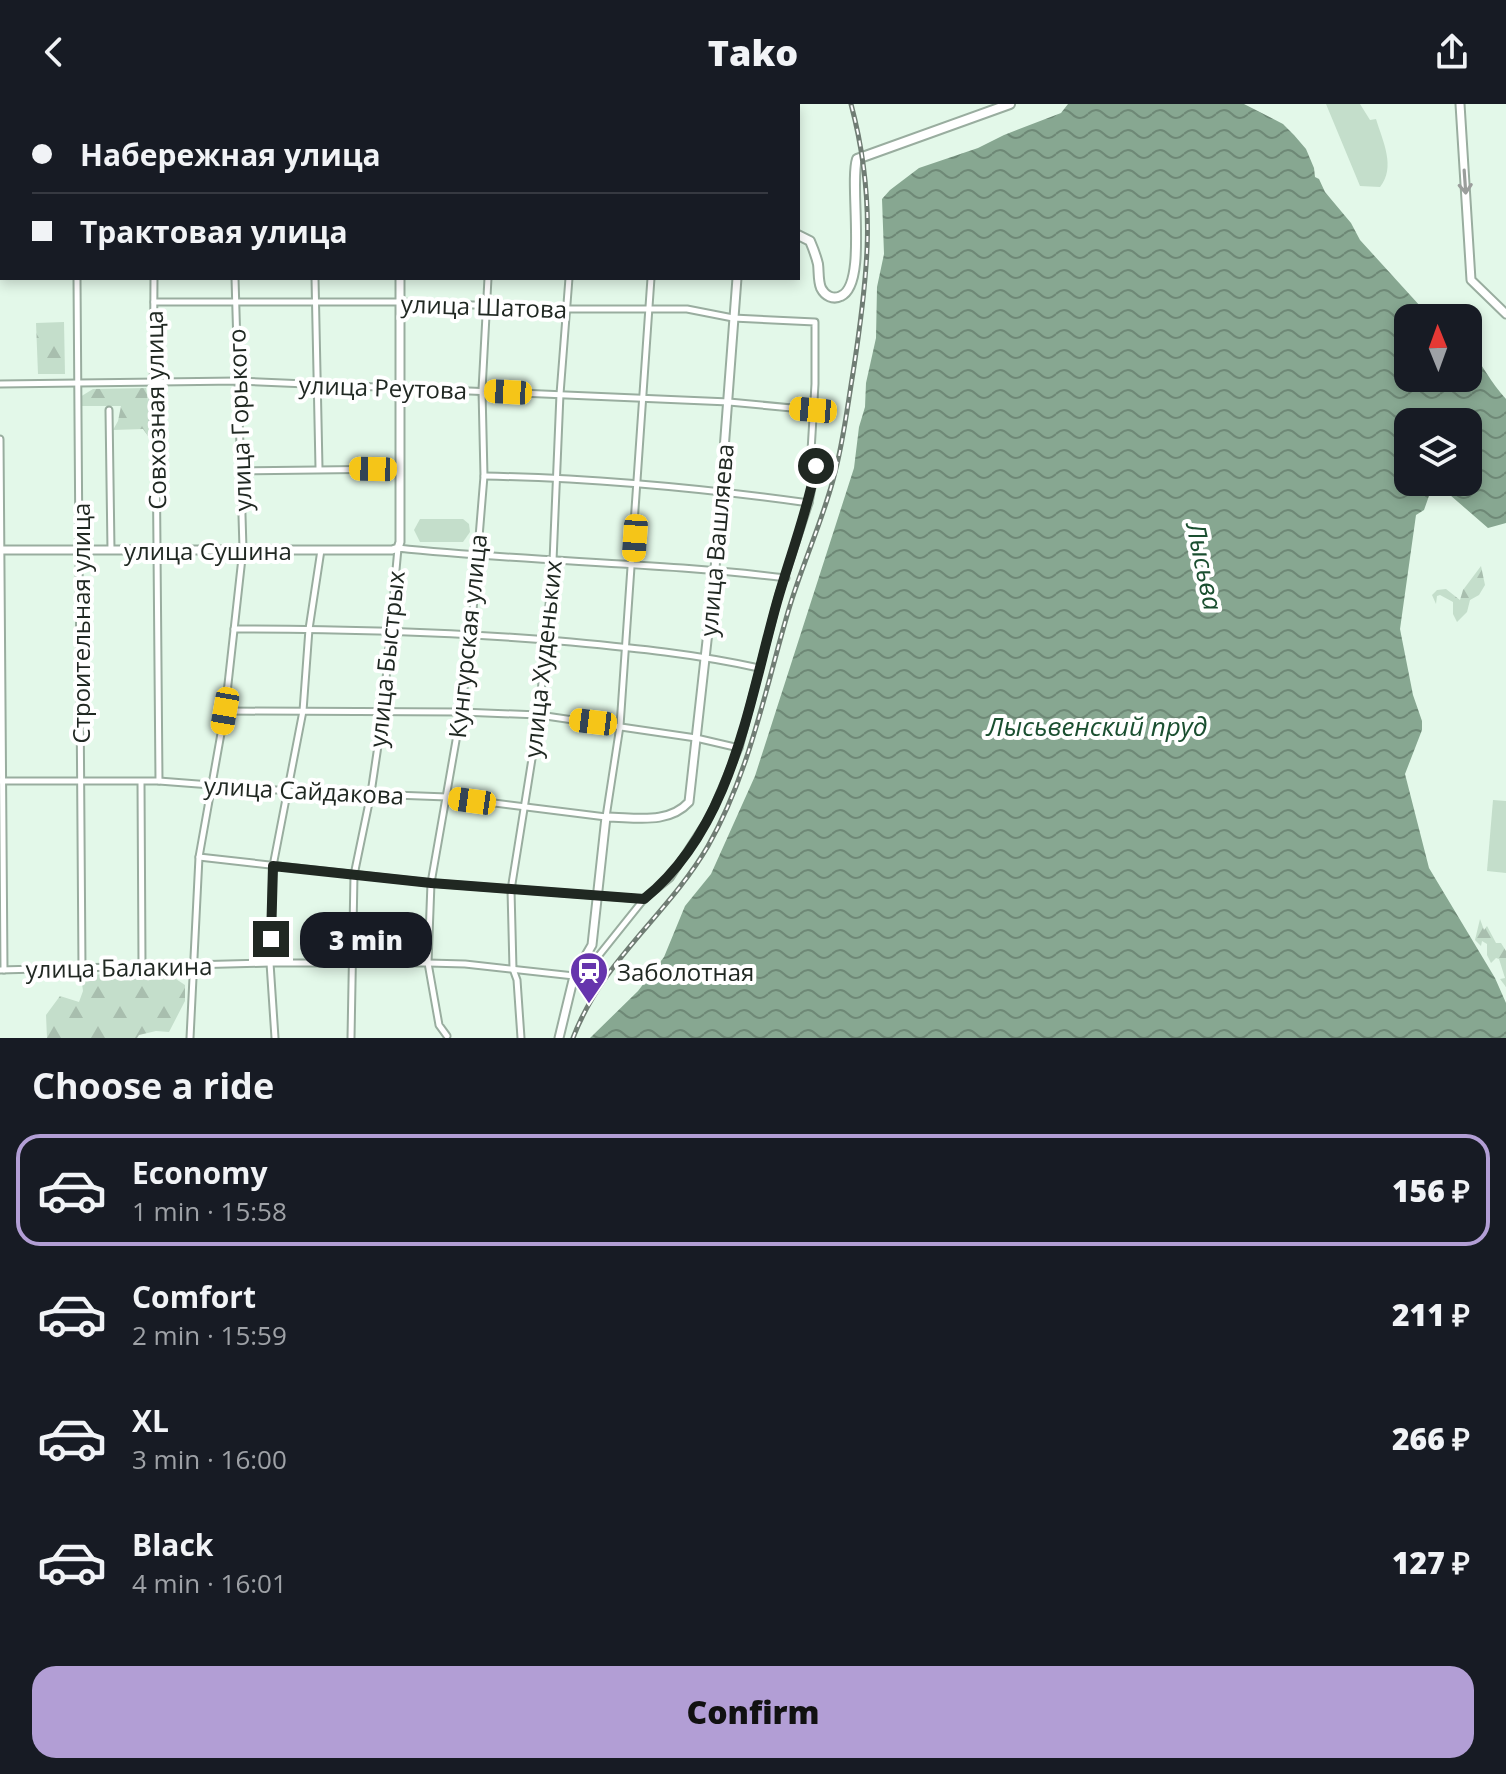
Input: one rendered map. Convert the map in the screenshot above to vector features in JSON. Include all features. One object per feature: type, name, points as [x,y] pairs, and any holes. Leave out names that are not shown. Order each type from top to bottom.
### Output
[{"type":"main road","points":[[800,236],[810,241],[825,295],[834,298],[843,296],[849,287],[854,265],[857,159],[1010,104]]},
{"type":"street","points":[[1460,104],[1471,280],[1506,314]]},
{"type":"street","name":"Строительная улица","points":[[77,280],[82,968]]},
{"type":"street","name":"Совхозная улица","points":[[154,280],[159,781]]},
{"type":"street","name":"улица Горького","points":[[190,1038],[199,857],[225,711],[243,549],[235,280]]},
{"type":"street","points":[[315,280],[319,468]]},
{"type":"street","name":"улица Быстрых","points":[[351,1038],[354,875],[383,712],[400,542],[400,280]]},
{"type":"street","name":"Кунгурская улица","points":[[449,1037],[439,1025],[428,963],[431,883],[471,635],[484,476],[482,390],[488,280]]},
{"type":"street","name":"улица Худеньких","points":[[521,1038],[517,980],[513,969],[511,890],[539,715],[553,561],[560,394],[569,280]]},
{"type":"street","points":[[559,1038],[574,976],[592,945],[620,726],[651,280]]},
{"type":"street","name":"улица Вашляева","points":[[606,817],[663,818],[678,814],[689,802],[715,569],[737,280]]},
{"type":"street","name":"улица Шатова","points":[[154,302],[400,302],[567,309],[687,309],[733,318],[815,322],[813,410]]},
{"type":"street","name":"улица Реутова","points":[[0,384],[238,381],[729,402],[813,410]]},
{"type":"street","points":[[109,410],[111,551]]},
{"type":"street","points":[[583,963],[596,959],[644,899],[670,878],[710,816],[739,748],[759,668],[809,503],[816,466],[811,451],[813,410]]},
{"type":"street","points":[[0,439],[2,970]]},
{"type":"street","points":[[241,471],[400,469]]},
{"type":"street","points":[[484,476],[558,477],[720,490],[809,503]]},
{"type":"street","points":[[398,548],[477,556],[715,569],[786,578]]},
{"type":"street","name":"улица Сушина","points":[[1,550],[398,548]]},
{"type":"street","points":[[275,1038],[270,963],[273,866],[303,711],[309,629],[321,550]]},
{"type":"street","points":[[234,629],[309,629],[545,640],[706,656],[759,668]]},
{"type":"street","points":[[225,711],[539,715],[696,738],[739,748]]},
{"type":"street","name":"улица Сайдакова","points":[[1,781],[159,781],[289,791],[447,797],[606,817]]},
{"type":"street","points":[[141,782],[142,965]]},
{"type":"street","points":[[199,857],[431,883],[644,899]]},
{"type":"street","name":"улица Балакина","points":[[2,970],[142,965],[428,963],[574,976]]},
{"type":"green space","points":[[1326,104],[1360,104],[1370,120],[1376,119],[1388,163],[1380,187],[1360,186]]},
{"type":"green space","points":[[64,322],[65,374],[38,374],[36,323]]},
{"type":"green space","points":[[146,388],[153,434],[148,436],[143,429],[113,430],[121,406],[81,406],[80,397],[93,389]]},
{"type":"green space","points":[[420,519],[463,519],[469,524],[470,532],[463,542],[420,542],[414,530]]},
{"type":"green space","points":[[1481,566],[1485,585],[1479,595],[1470,600],[1467,612],[1457,622],[1453,602],[1440,595],[1436,604],[1432,595],[1437,590],[1446,589],[1460,600],[1463,590]]},
{"type":"green space","points":[[1493,800],[1506,801],[1506,873],[1487,871]]},
{"type":"green space","points":[[1480,919],[1484,930],[1487,926],[1496,943],[1501,943],[1506,951],[1506,987],[1500,979],[1505,978],[1499,959],[1491,963],[1487,944],[1482,941],[1481,946],[1475,940]]},
{"type":"green space","points":[[140,971],[158,975],[164,971],[185,985],[185,1001],[169,1032],[156,1031],[137,1038],[47,1038],[46,1015],[60,996],[79,1002],[83,991],[81,976]]},
{"type":"water","name":"Лысьвенский пруд","points":[[1068,104],[1244,104],[1283,124],[1306,149],[1315,177],[1351,223],[1360,240],[1418,304],[1394,304],[1394,392],[1482,392],[1482,366],[1506,399],[1506,523],[1488,528],[1451,496],[1482,496],[1482,408],[1394,408],[1394,496],[1429,496],[1424,510],[1416,515],[1400,629],[1413,695],[1422,721],[1422,730],[1405,774],[1429,868],[1495,978],[1506,1003],[1506,1038],[590,1038],[638,991],[664,957],[685,906],[711,874],[755,776],[854,468],[876,338],[877,287],[884,254],[882,199],[919,168],[978,148],[1061,113]]},
{"type":"railway","points":[[573,1038],[601,985],[692,871],[722,819],[745,761],[793,595],[828,497],[844,427],[866,271],[867,206],[859,139],[851,104]]},
{"type":"place","name":"Заболотная","points":[[589,1005]]},
{"type":"route","points":[[271,939],[273,866],[431,883],[644,899],[670,878],[710,816],[739,748],[779,594],[809,503],[816,466]]},
{"type":"water label","name":"Лысьва","points":[[1205,566]]}]
